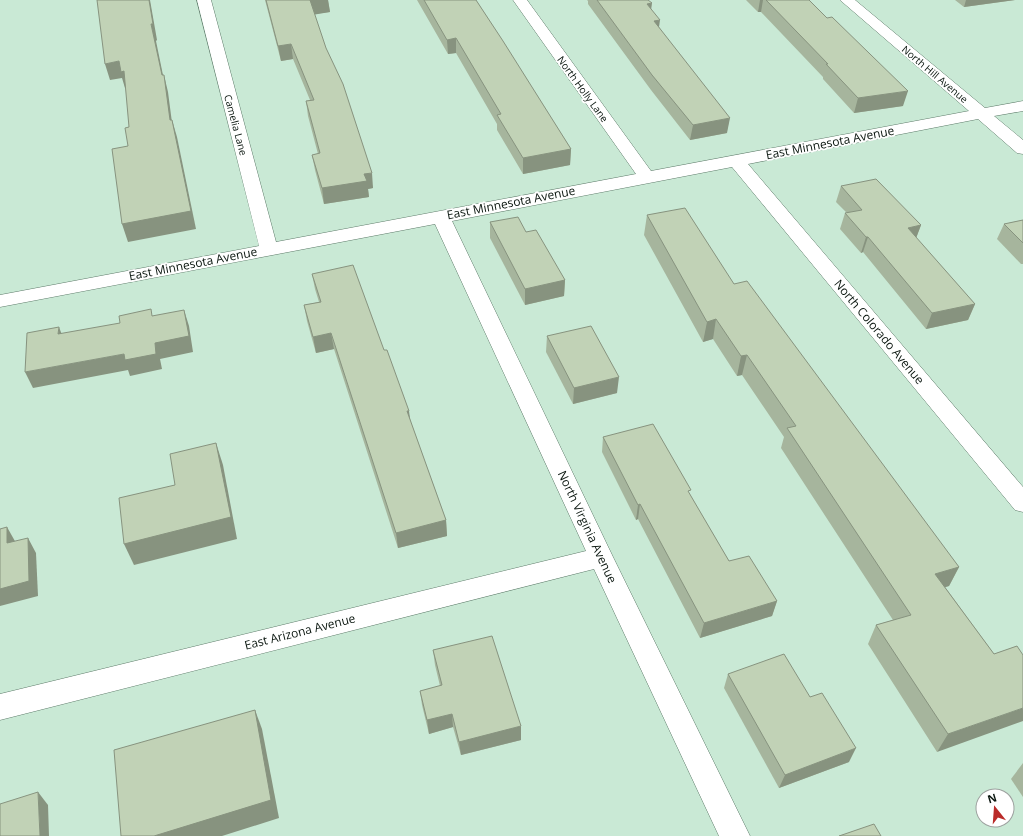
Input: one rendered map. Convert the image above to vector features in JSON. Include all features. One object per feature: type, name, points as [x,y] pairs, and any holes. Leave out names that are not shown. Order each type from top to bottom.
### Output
[{"type":"street","name":"Camelia Lane","points":[[204,0],[269,250]]},
{"type":"street","name":"North Holly Lane","points":[[520,0],[647,178]]},
{"type":"street","name":"North Hill Avenue","points":[[847,0],[1023,149]]},
{"type":"street","name":"East Minnesota Avenue","points":[[0,301],[1023,106]]},
{"type":"street","name":"North Colorado Avenue","points":[[736,160],[1023,502]]},
{"type":"street","name":"North Virginia Avenue","points":[[441,217],[601,557],[735,836]]},
{"type":"street","name":"East Arizona Avenue","points":[[0,707],[601,557]]},
{"type":"building","points":[[97,0],[149,0],[153,24],[151,24],[162,75],[164,75],[170,120],[172,120],[191,211],[122,224],[112,149],[128,146],[125,128],[129,127],[124,71],[121,72],[119,61],[105,64]]},
{"type":"building","points":[[266,0],[310,0],[326,48],[343,84],[372,173],[364,174],[367,181],[322,188],[312,155],[320,153],[306,101],[314,100],[291,44],[278,46]]},
{"type":"building","points":[[424,0],[476,0],[571,149],[523,158],[497,115],[501,114],[456,38],[447,40]]},
{"type":"building","points":[[597,0],[648,0],[652,3],[647,4],[660,20],[654,21],[730,118],[693,125],[652,75]]},
{"type":"building","points":[[766,0],[809,0],[827,18],[832,17],[908,91],[858,98],[826,64],[828,64]]},
{"type":"building","points":[[876,179],[921,225],[908,228],[975,304],[932,313],[868,237],[866,237],[845,213],[862,210],[841,186]]},
{"type":"building","points":[[685,208],[734,284],[747,281],[959,567],[935,574],[994,654],[1017,646],[1023,655],[1023,708],[948,734],[876,625],[911,615],[787,428],[796,426],[747,355],[741,356],[716,319],[707,322],[647,215]]},
{"type":"building","points":[[518,217],[526,232],[536,230],[565,280],[525,289],[490,222]]},
{"type":"building","points":[[1023,220],[1023,243],[1004,224]]},
{"type":"building","points":[[353,265],[384,350],[387,350],[446,520],[396,533],[331,333],[313,337],[304,305],[321,302],[312,274]]},
{"type":"building","points":[[151,309],[152,316],[184,310],[189,336],[155,343],[156,354],[125,360],[124,354],[25,372],[27,333],[59,327],[58,334],[120,323],[119,316]]},
{"type":"building","points":[[591,326],[619,377],[574,388],[547,336]]},
{"type":"building","points":[[653,424],[691,490],[688,491],[729,561],[749,556],[777,601],[704,623],[640,504],[638,505],[603,437]]},
{"type":"building","points":[[216,443],[231,517],[124,544],[119,498],[175,485],[170,454]]},
{"type":"building","points":[[7,527],[7,543],[28,538],[29,581],[0,589],[0,529]]},
{"type":"building","points":[[492,636],[521,726],[459,742],[452,714],[427,720],[420,691],[442,685],[433,650]]},
{"type":"building","points":[[784,654],[810,697],[822,693],[856,748],[785,775],[728,674]]},
{"type":"building","points":[[255,710],[271,800],[154,836],[121,836],[114,750]]},
{"type":"building","points":[[38,792],[40,836],[0,836],[0,804]]},
{"type":"building","points":[[874,824],[881,836],[839,836]]}]
